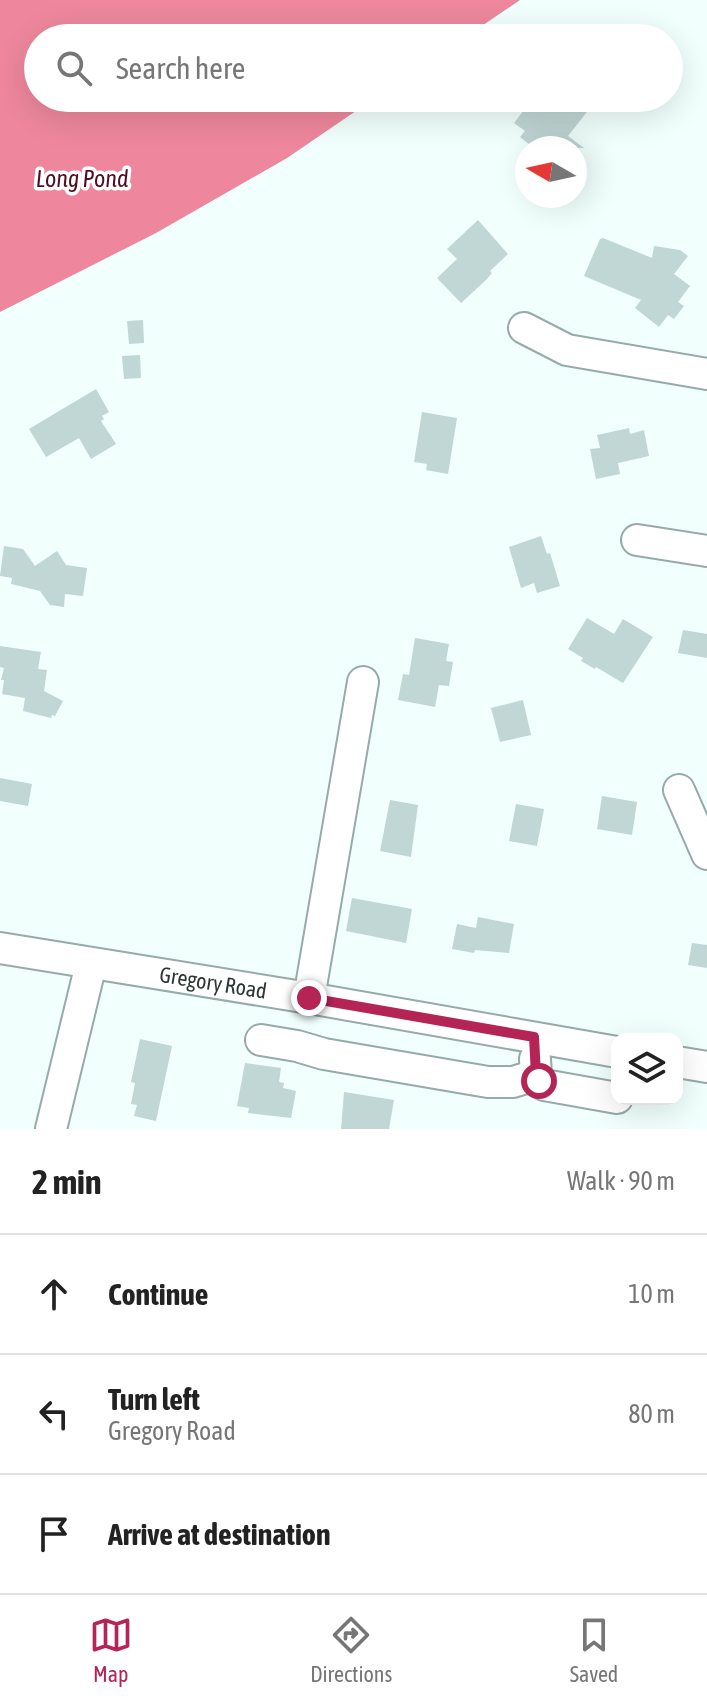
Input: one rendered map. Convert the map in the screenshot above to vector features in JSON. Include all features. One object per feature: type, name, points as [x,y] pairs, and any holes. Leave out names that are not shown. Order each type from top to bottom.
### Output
[{"type":"street","points":[[524,328],[567,350],[707,374]]},
{"type":"street","points":[[637,540],[707,551]]},
{"type":"street","points":[[309,998],[363,682]]},
{"type":"street","points":[[679,790],[707,854]]},
{"type":"street","name":"Gregory Road","points":[[0,948],[611,1051]]},
{"type":"street","points":[[51,1129],[91,964]]},
{"type":"street","points":[[534,1037],[536,1075],[544,1085],[611,1097]]},
{"type":"street","points":[[261,1040],[488,1082],[513,1082],[536,1075]]},
{"type":"street","points":[[683,1063],[707,1067]]},
{"type":"water","name":"Long Pond","points":[[0,0],[520,0],[485,24],[24,24],[24,112],[354,112],[287,158],[156,233],[0,312]]},
{"type":"building","points":[[522,112],[587,112],[568,136],[521,136],[525,131],[514,123]]},
{"type":"building","points":[[478,220],[508,254],[461,303],[437,278],[457,259],[447,249]]},
{"type":"building","points":[[603,238],[652,258],[654,246],[680,250],[688,256],[674,274],[690,286],[678,302],[684,306],[674,319],[668,315],[659,327],[635,308],[641,300],[584,276]]},
{"type":"building","points":[[143,320],[144,343],[129,344],[127,321]]},
{"type":"building","points":[[140,355],[141,378],[124,379],[122,356]]},
{"type":"building","points":[[96,389],[109,412],[102,416],[104,419],[101,421],[116,444],[91,459],[79,438],[46,457],[29,429]]},
{"type":"building","points":[[422,412],[457,418],[448,474],[426,470],[427,464],[414,462]]},
{"type":"building","points":[[629,428],[630,434],[644,430],[649,456],[618,463],[620,474],[596,479],[590,449],[600,448],[597,435]]},
{"type":"building","points":[[541,536],[560,586],[537,593],[534,583],[521,588],[509,547]]},
{"type":"building","points":[[4,546],[23,549],[35,566],[57,551],[66,565],[87,568],[83,596],[65,594],[64,607],[50,605],[40,591],[11,584],[12,578],[0,576]]},
{"type":"building","points":[[587,618],[614,634],[623,619],[653,637],[623,683],[581,661],[583,658],[568,649]]},
{"type":"building","points":[[683,630],[707,634],[707,658],[678,653]]},
{"type":"building","points":[[415,638],[449,644],[446,661],[453,662],[449,686],[439,685],[435,707],[398,700],[403,674],[409,675]]},
{"type":"building","points":[[0,646],[41,652],[38,669],[47,670],[44,691],[63,701],[55,716],[51,718],[23,711],[25,698],[2,694],[4,668],[0,667]]},
{"type":"building","points":[[523,700],[531,735],[500,742],[491,708]]},
{"type":"building","points":[[0,778],[32,784],[28,806],[0,801]]},
{"type":"building","points":[[602,796],[637,802],[632,835],[597,829]]},
{"type":"building","points":[[390,800],[418,805],[411,857],[380,851]]},
{"type":"building","points":[[516,804],[544,809],[537,846],[509,841]]},
{"type":"building","points":[[352,898],[412,909],[406,943],[346,931]]},
{"type":"building","points":[[478,917],[514,924],[509,953],[475,950],[474,953],[452,949],[457,924],[476,928]]},
{"type":"building","points":[[692,943],[707,945],[707,968],[688,965]]},
{"type":"building","points":[[140,1039],[172,1046],[156,1121],[134,1116],[137,1105],[131,1104],[135,1083],[131,1082]]},
{"type":"building","points":[[245,1063],[281,1068],[279,1082],[284,1083],[283,1088],[296,1091],[291,1118],[248,1113],[249,1108],[237,1106]]},
{"type":"building","points":[[344,1092],[394,1100],[389,1129],[341,1129]]},
{"type":"route","points":[[309,998],[534,1037],[539,1081]]}]
